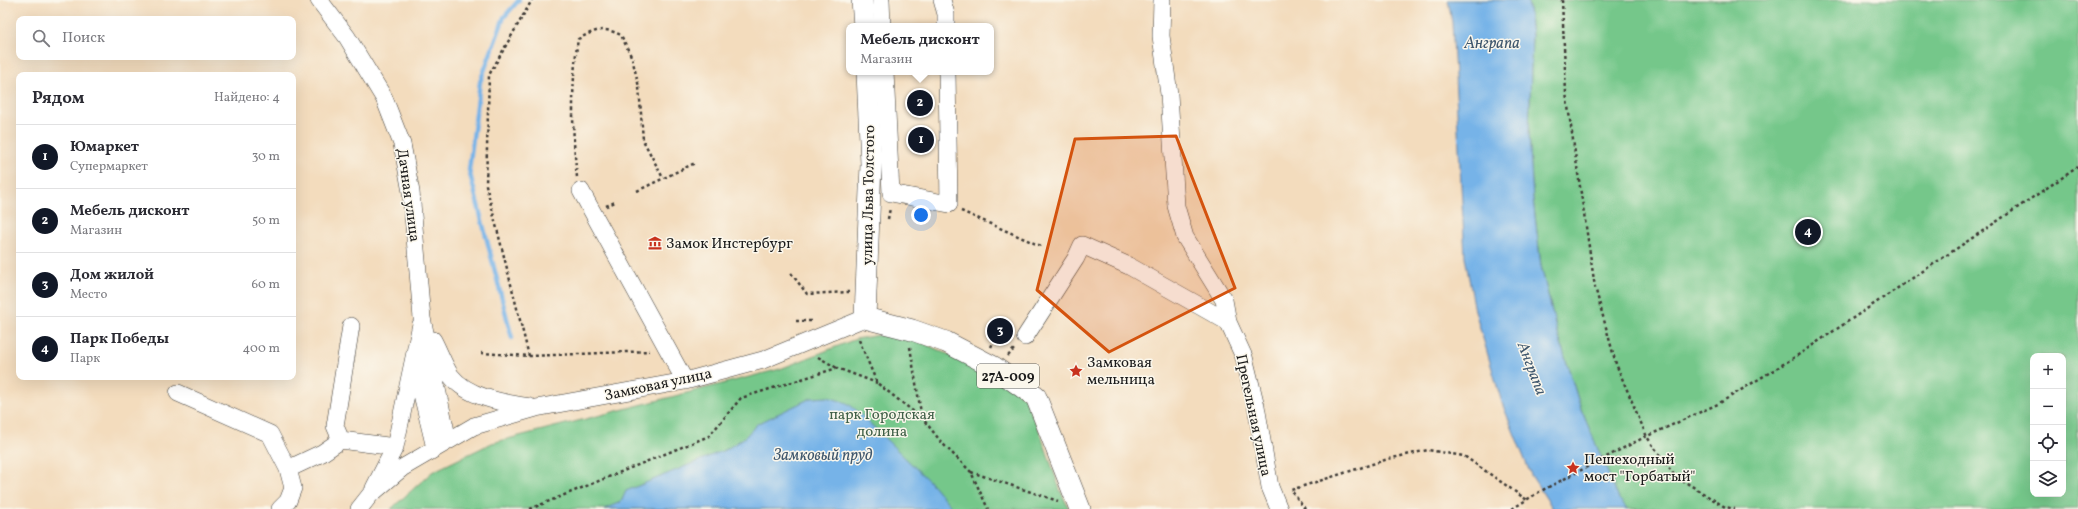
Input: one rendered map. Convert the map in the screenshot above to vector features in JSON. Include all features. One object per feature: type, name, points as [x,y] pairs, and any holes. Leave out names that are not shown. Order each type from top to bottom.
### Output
[{"type":"main road","points":[[862,0],[864,23]]},
{"type":"main road","name":"улица Льва Толстого","points":[[865,318],[871,164],[867,75]]},
{"type":"main road","name":"27А-009","points":[[865,318],[912,330],[946,342],[994,367],[1036,397],[1080,509]]},
{"type":"street","name":"Дачная улица","points":[[319,0],[347,37],[384,98],[402,144],[411,192],[422,318],[421,390],[441,444],[402,468],[370,494]]},
{"type":"street","points":[[881,0],[882,23]]},
{"type":"street","points":[[942,0],[946,14],[946,23]]},
{"type":"street","name":"Прегельная улица","points":[[1162,0],[1161,36],[1169,94],[1176,206],[1185,237],[1224,300],[1228,322],[1244,357],[1256,406],[1270,487],[1279,509]]},
{"type":"street","points":[[885,75],[891,194],[949,204],[947,75]]},
{"type":"street","points":[[581,191],[685,381]]},
{"type":"street","points":[[1025,337],[1076,258],[1082,245],[1129,266],[1228,322]]},
{"type":"street","name":"Дачная улица","points":[[422,318],[451,376],[472,392],[494,402],[536,408]]},
{"type":"street","name":"Дачная улица","points":[[359,509],[370,494],[395,447],[422,318]]},
{"type":"street","name":"Замковая улица","points":[[441,444],[474,426],[536,408],[685,381],[763,360],[865,318]]},
{"type":"street","points":[[341,440],[335,426],[351,326]]},
{"type":"street","points":[[178,393],[270,434],[288,469],[293,488],[288,501],[280,509]]},
{"type":"street","points":[[288,469],[322,453],[341,440],[395,447]]},
{"type":"path","points":[[529,356],[486,185],[489,75],[532,0]]},
{"type":"path","points":[[1562,0],[1566,93],[1595,287],[1616,364],[1647,437],[1674,475],[1725,507],[1735,509]]},
{"type":"path","points":[[581,191],[577,177],[573,129],[574,60],[578,39],[595,31],[607,29],[621,35],[632,58],[639,87],[643,140],[662,178]]},
{"type":"path","points":[[638,191],[695,162]]},
{"type":"path","points":[[1512,509],[1539,492],[1641,439],[1718,404],[1795,357],[2078,167]]},
{"type":"path","points":[[949,204],[967,214],[1043,247]]},
{"type":"path","points":[[791,273],[807,294],[855,292]]},
{"type":"path","points":[[796,321],[804,321]]},
{"type":"path","points":[[989,349],[998,335]]},
{"type":"path","points":[[859,340],[877,383]]},
{"type":"path","points":[[909,340],[922,419]]},
{"type":"path","points":[[481,353],[529,356],[669,350]]},
{"type":"path","points":[[818,357],[837,368],[877,383],[922,419],[942,443],[971,472],[988,509]]},
{"type":"path","points":[[530,509],[709,436],[741,398],[837,368]]},
{"type":"path","points":[[1305,509],[1291,490],[1388,459],[1428,450],[1464,456],[1527,500]]},
{"type":"path","points":[[971,472],[1059,501]]},
{"type":"highlighted area","points":[[1176,136],[1235,288],[1109,352],[1037,290],[1075,139]]},
{"type":"green space","points":[[1528,0],[2078,0],[2078,509],[1628,509],[1619,500],[1581,409],[1556,328],[1541,266],[1533,199],[1529,132],[1532,35]]},
{"type":"green space","name":"парк Городская долина","points":[[880,335],[916,340],[988,372],[1024,397],[1040,432],[1060,490],[1069,509],[391,509],[432,472],[492,443],[780,369],[856,339]]},
{"type":"water","name":"Анграпа","points":[[1448,0],[1528,0],[1532,35],[1529,132],[1533,199],[1541,266],[1556,328],[1581,409],[1619,499],[1628,509],[1553,509],[1531,475],[1502,403],[1475,311],[1465,257],[1452,22]]},
{"type":"water","name":"Замковый пруд","points":[[828,397],[847,403],[855,409],[934,486],[953,509],[604,509],[621,502],[626,491],[727,449],[745,437],[757,424],[811,398]]},
{"type":"waterway","points":[[512,338],[469,170],[480,82],[504,17],[519,0]]},
{"type":"place","name":"Мебель дисконт","points":[[920,103]]},
{"type":"place","name":"Юмаркет","points":[[921,140]]},
{"type":"place","name":"Парк Победы","points":[[1808,232]]},
{"type":"place","name":"Замок Инстербург","points":[[655,243]]},
{"type":"place","name":"Дом жилой","points":[[1000,331]]},
{"type":"place","name":"Замковая мельница","points":[[1076,371]]},
{"type":"place","name":"Пешеходный мост \"Горбатый\"","points":[[1573,468]]}]
